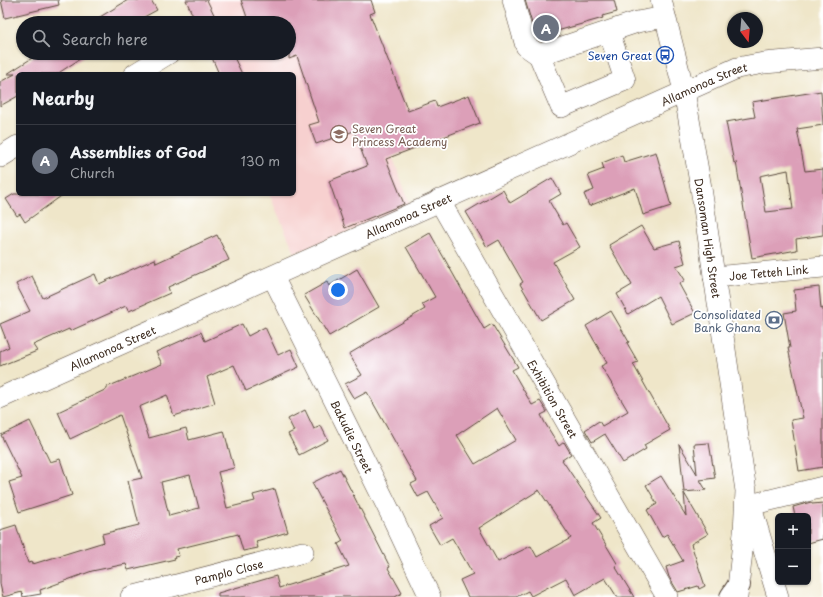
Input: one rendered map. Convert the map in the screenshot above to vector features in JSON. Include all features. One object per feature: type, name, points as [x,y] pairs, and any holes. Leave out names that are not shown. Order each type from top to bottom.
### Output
[{"type":"street","points":[[513,0],[526,46],[539,55],[561,107],[625,80],[609,32]]},
{"type":"street","points":[[539,55],[637,22],[663,8]]},
{"type":"street","name":"Dansoman High Street","points":[[663,8],[684,91],[705,212],[748,498],[736,593]]},
{"type":"street","name":"Allamonoa Street","points":[[0,398],[273,277],[439,200],[737,68],[764,63],[823,58]]},
{"type":"street","points":[[138,72],[158,60]]},
{"type":"street","points":[[0,157],[16,147]]},
{"type":"street","name":"Exhibition Street","points":[[439,200],[667,597]]},
{"type":"street","name":"Joe Tetteh Link","points":[[714,277],[823,267]]},
{"type":"street","name":"Bakudie Street","points":[[273,277],[390,512],[430,597]]},
{"type":"street","points":[[778,597],[748,498],[823,487]]},
{"type":"street","name":"Pamplo Close","points":[[131,597],[303,552]]},
{"type":"shaded area","name":"Seven Great Princess Academy","points":[[185,0],[334,0],[411,207],[295,253],[270,196],[296,196],[296,72],[216,72],[211,60],[296,60],[296,16],[192,16]]},
{"type":"building","points":[[1,0],[58,0],[59,5],[5,18]]},
{"type":"building","points":[[128,0],[151,0],[157,10],[146,16],[102,16]]},
{"type":"building","points":[[186,0],[207,0],[215,16],[193,16]]},
{"type":"building","points":[[241,0],[371,0],[375,12],[370,14],[408,111],[435,101],[437,107],[469,95],[480,123],[386,159],[404,204],[345,228],[329,181],[367,166],[354,131],[316,144],[309,125],[319,122],[296,56],[296,16],[247,16]]},
{"type":"building","points":[[525,0],[614,0],[617,12],[602,16],[603,18],[536,37]]},
{"type":"building","points":[[29,60],[78,60],[60,72],[16,72],[16,97],[0,106],[0,82],[15,74],[7,74]]},
{"type":"building","points":[[213,60],[235,60],[241,72],[218,72]]},
{"type":"building","points":[[821,91],[823,125],[797,129],[805,171],[823,169],[823,235],[796,239],[797,250],[752,258],[736,162],[734,163],[726,122],[755,117],[752,102]],"holes":[[[788,170],[793,209],[766,212],[760,176]]]},
{"type":"building","points":[[656,152],[671,206],[643,215],[635,188],[589,206],[584,194],[594,190],[588,175],[604,169],[602,163],[622,155],[624,162]]},
{"type":"building","points":[[552,178],[561,194],[549,201],[563,225],[566,223],[580,247],[553,262],[575,300],[541,320],[520,284],[523,282],[499,240],[487,247],[466,212],[503,190],[510,203]]},
{"type":"building","points":[[14,194],[16,194],[16,196],[61,196],[25,222],[20,214],[17,216],[6,199]]},
{"type":"building","points":[[641,226],[654,248],[679,241],[685,263],[676,266],[685,280],[679,284],[695,313],[672,324],[658,296],[628,314],[617,294],[632,285],[609,245]]},
{"type":"building","points":[[430,233],[484,329],[492,324],[518,367],[512,370],[532,405],[540,401],[547,412],[541,415],[545,423],[559,446],[564,442],[571,454],[562,460],[601,518],[593,523],[618,565],[615,566],[634,597],[617,597],[605,578],[575,595],[566,578],[531,596],[528,591],[516,597],[468,597],[460,580],[473,574],[452,538],[440,545],[429,526],[443,518],[428,492],[418,497],[411,484],[417,481],[367,392],[354,399],[345,384],[362,375],[349,354],[425,309],[422,304],[435,297],[406,247]],"holes":[[[497,408],[516,440],[475,464],[457,435]],[[539,490],[571,538],[537,557],[531,546],[498,562],[479,528]]]},
{"type":"building","points":[[217,235],[229,260],[168,287],[170,293],[129,311],[126,306],[70,331],[69,329],[33,345],[37,351],[0,366],[0,351],[9,347],[0,324],[30,311],[16,284],[32,276],[43,298],[95,274],[99,284],[155,259],[156,263]]},
{"type":"building","points":[[357,269],[379,307],[329,336],[304,295],[327,282],[329,286]]},
{"type":"building","points":[[819,287],[821,309],[823,308],[823,467],[799,471],[791,420],[803,418],[788,348],[790,348],[784,313],[796,311],[794,290]]},
{"type":"building","points":[[611,311],[629,342],[627,343],[638,362],[633,364],[670,430],[644,445],[646,449],[623,463],[605,434],[592,442],[585,430],[599,421],[602,426],[628,411],[601,366],[607,363],[586,326]]},
{"type":"building","points":[[242,324],[248,336],[265,327],[278,355],[291,349],[299,367],[246,391],[234,365],[207,377],[215,403],[174,416],[167,395],[139,407],[149,438],[186,428],[189,440],[224,431],[234,468],[218,472],[227,508],[255,501],[253,495],[275,489],[288,532],[256,541],[258,548],[243,551],[238,534],[177,549],[179,556],[174,557],[175,559],[128,570],[126,564],[92,571],[40,590],[41,594],[23,597],[22,592],[3,597],[0,584],[0,530],[16,525],[28,563],[33,562],[33,564],[104,542],[102,534],[139,525],[128,481],[142,478],[120,415],[70,439],[58,412],[107,389],[107,387],[162,364],[156,352],[201,332],[205,341]],"holes":[[[190,475],[199,508],[169,516],[161,482]]]},
{"type":"building","points":[[305,410],[314,429],[321,426],[328,440],[299,455],[288,434],[294,431],[288,419]]},
{"type":"building","points":[[30,421],[50,462],[60,459],[72,495],[19,512],[9,482],[22,478],[1,435]]},
{"type":"building","points":[[709,443],[715,478],[700,480],[706,490],[684,492],[679,444],[697,474],[694,444]]},
{"type":"building","points":[[340,469],[390,567],[388,568],[402,593],[395,597],[218,597],[218,593],[276,576],[279,588],[349,566],[338,544],[343,541],[312,483]]},
{"type":"building","points":[[661,476],[686,516],[684,493],[708,534],[691,544],[705,586],[699,589],[698,586],[678,592],[669,577],[666,567],[683,561],[667,534],[662,537],[647,510],[657,504],[646,485]]},
{"type":"building","points":[[811,502],[812,504],[823,503],[823,539],[811,542],[811,513],[794,513],[793,507]]},
{"type":"place","name":"Assemblies of God","points":[[546,28]]},
{"type":"place","name":"Seven Great","points":[[665,55]]},
{"type":"place","name":"Seven Great Princess Academy","points":[[339,134]]},
{"type":"place","name":"Consolidated Bank Ghana","points":[[774,320]]}]
